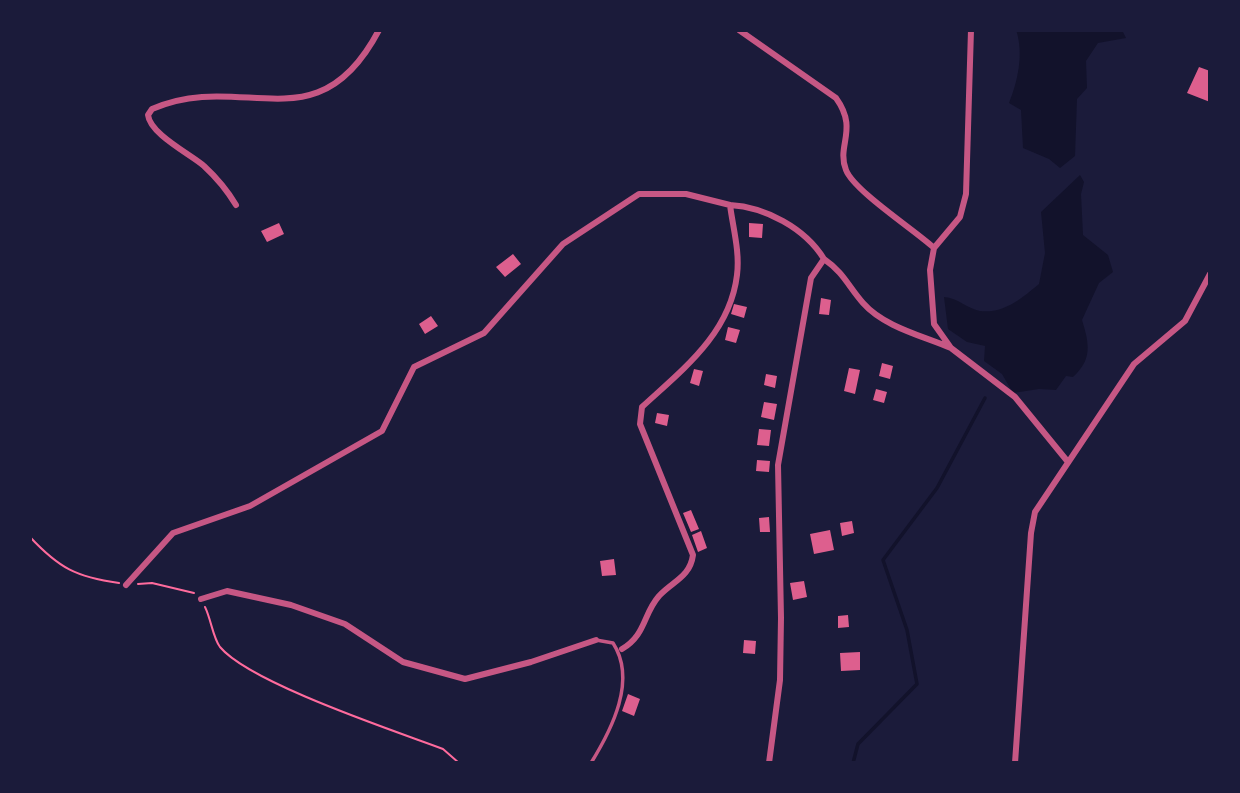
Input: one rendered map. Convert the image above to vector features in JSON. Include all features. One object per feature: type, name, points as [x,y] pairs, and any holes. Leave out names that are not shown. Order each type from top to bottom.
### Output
[{"type":"street","points":[[236,205],[224,186],[205,167],[152,128],[148,116],[152,109],[193,100],[253,96],[299,99],[314,96],[342,80],[359,61],[379,30]]},
{"type":"street","points":[[739,30],[836,98],[845,110],[848,122],[844,158],[845,169],[851,179],[893,217],[934,248]]},
{"type":"street","points":[[951,348],[934,324],[930,270],[934,248],[960,216],[966,194],[971,30]]},
{"type":"street","points":[[126,584],[173,533],[250,506],[382,431],[414,367],[484,333],[563,244],[639,194],[686,194],[745,206],[793,226],[824,259],[843,272],[864,304],[885,320],[951,348],[1015,397],[1068,462]]},
{"type":"street","points":[[622,649],[636,641],[658,597],[689,572],[692,565],[693,555],[640,424],[642,407],[704,350],[718,330],[737,277],[730,205]]},
{"type":"street","points":[[769,763],[780,680],[778,466],[811,278],[824,259]]},
{"type":"street","points":[[1015,763],[1031,533],[1035,512],[1134,364],[1185,321],[1210,274]]},
{"type":"street","points":[[201,599],[227,591],[292,605],[345,624],[404,662],[465,679],[531,662],[596,640]]},
{"type":"lane","points":[[591,763],[600,749],[625,684],[623,659],[613,643],[596,640]]},
{"type":"path","points":[[30,537],[54,563],[86,579],[126,584],[152,583],[200,594],[220,647],[247,667],[318,701],[443,749],[459,763]]},
{"type":"shaded area","points":[[1016,30],[1122,30],[1126,38],[1098,43],[1086,61],[1087,88],[1077,99],[1075,156],[1060,168],[1049,159],[1023,148],[1021,110],[1009,103],[1019,67],[1020,48]]},
{"type":"shaded area","points":[[1080,175],[1084,182],[1081,194],[1083,235],[1108,255],[1113,272],[1099,283],[1082,320],[1088,350],[1084,364],[1073,377],[1066,376],[1056,390],[1039,389],[1013,393],[1002,374],[984,361],[985,346],[967,342],[948,329],[944,297],[980,311],[997,310],[1012,304],[1039,284],[1045,253],[1041,212]]},
{"type":"building","points":[[1199,67],[1210,71],[1210,102],[1187,93]]},
{"type":"building","points":[[279,223],[284,234],[267,242],[261,231]]},
{"type":"building","points":[[749,223],[763,224],[762,238],[749,237]]},
{"type":"building","points":[[513,254],[521,264],[505,277],[496,267]]},
{"type":"building","points":[[821,298],[831,300],[829,315],[819,314]]},
{"type":"building","points":[[734,304],[747,307],[744,318],[731,314]]},
{"type":"building","points":[[431,316],[438,326],[425,334],[419,324]]},
{"type":"building","points":[[728,327],[740,330],[736,343],[725,340]]},
{"type":"building","points":[[882,363],[893,366],[890,379],[879,376]]},
{"type":"building","points":[[849,368],[860,370],[855,394],[844,391]]},
{"type":"building","points":[[694,369],[703,371],[699,386],[690,383]]},
{"type":"building","points":[[766,374],[777,376],[775,388],[764,385]]},
{"type":"building","points":[[876,389],[887,392],[884,403],[873,400]]},
{"type":"building","points":[[764,402],[777,404],[774,420],[761,417]]},
{"type":"building","points":[[657,413],[669,415],[667,426],[655,423]]},
{"type":"building","points":[[759,429],[771,430],[769,446],[757,445]]},
{"type":"building","points":[[757,460],[770,461],[769,472],[756,471]]},
{"type":"building","points":[[691,510],[699,529],[691,532],[683,513]]},
{"type":"building","points":[[769,517],[770,532],[760,532],[759,518]]},
{"type":"building","points":[[852,521],[854,533],[842,536],[840,523]]},
{"type":"building","points":[[830,530],[834,550],[814,554],[810,534]]},
{"type":"building","points":[[701,531],[707,548],[698,552],[692,535]]},
{"type":"building","points":[[614,559],[616,575],[602,576],[600,561]]},
{"type":"building","points":[[804,581],[807,597],[793,600],[790,583]]},
{"type":"building","points":[[848,615],[849,627],[838,628],[838,616]]},
{"type":"building","points":[[744,640],[756,641],[755,654],[743,653]]},
{"type":"building","points":[[860,652],[860,670],[841,671],[840,653]]},
{"type":"building","points":[[628,694],[640,699],[634,716],[622,711]]},
{"type":"waterway","points":[[853,763],[858,744],[917,684],[907,630],[883,560],[937,488],[985,398]]}]
